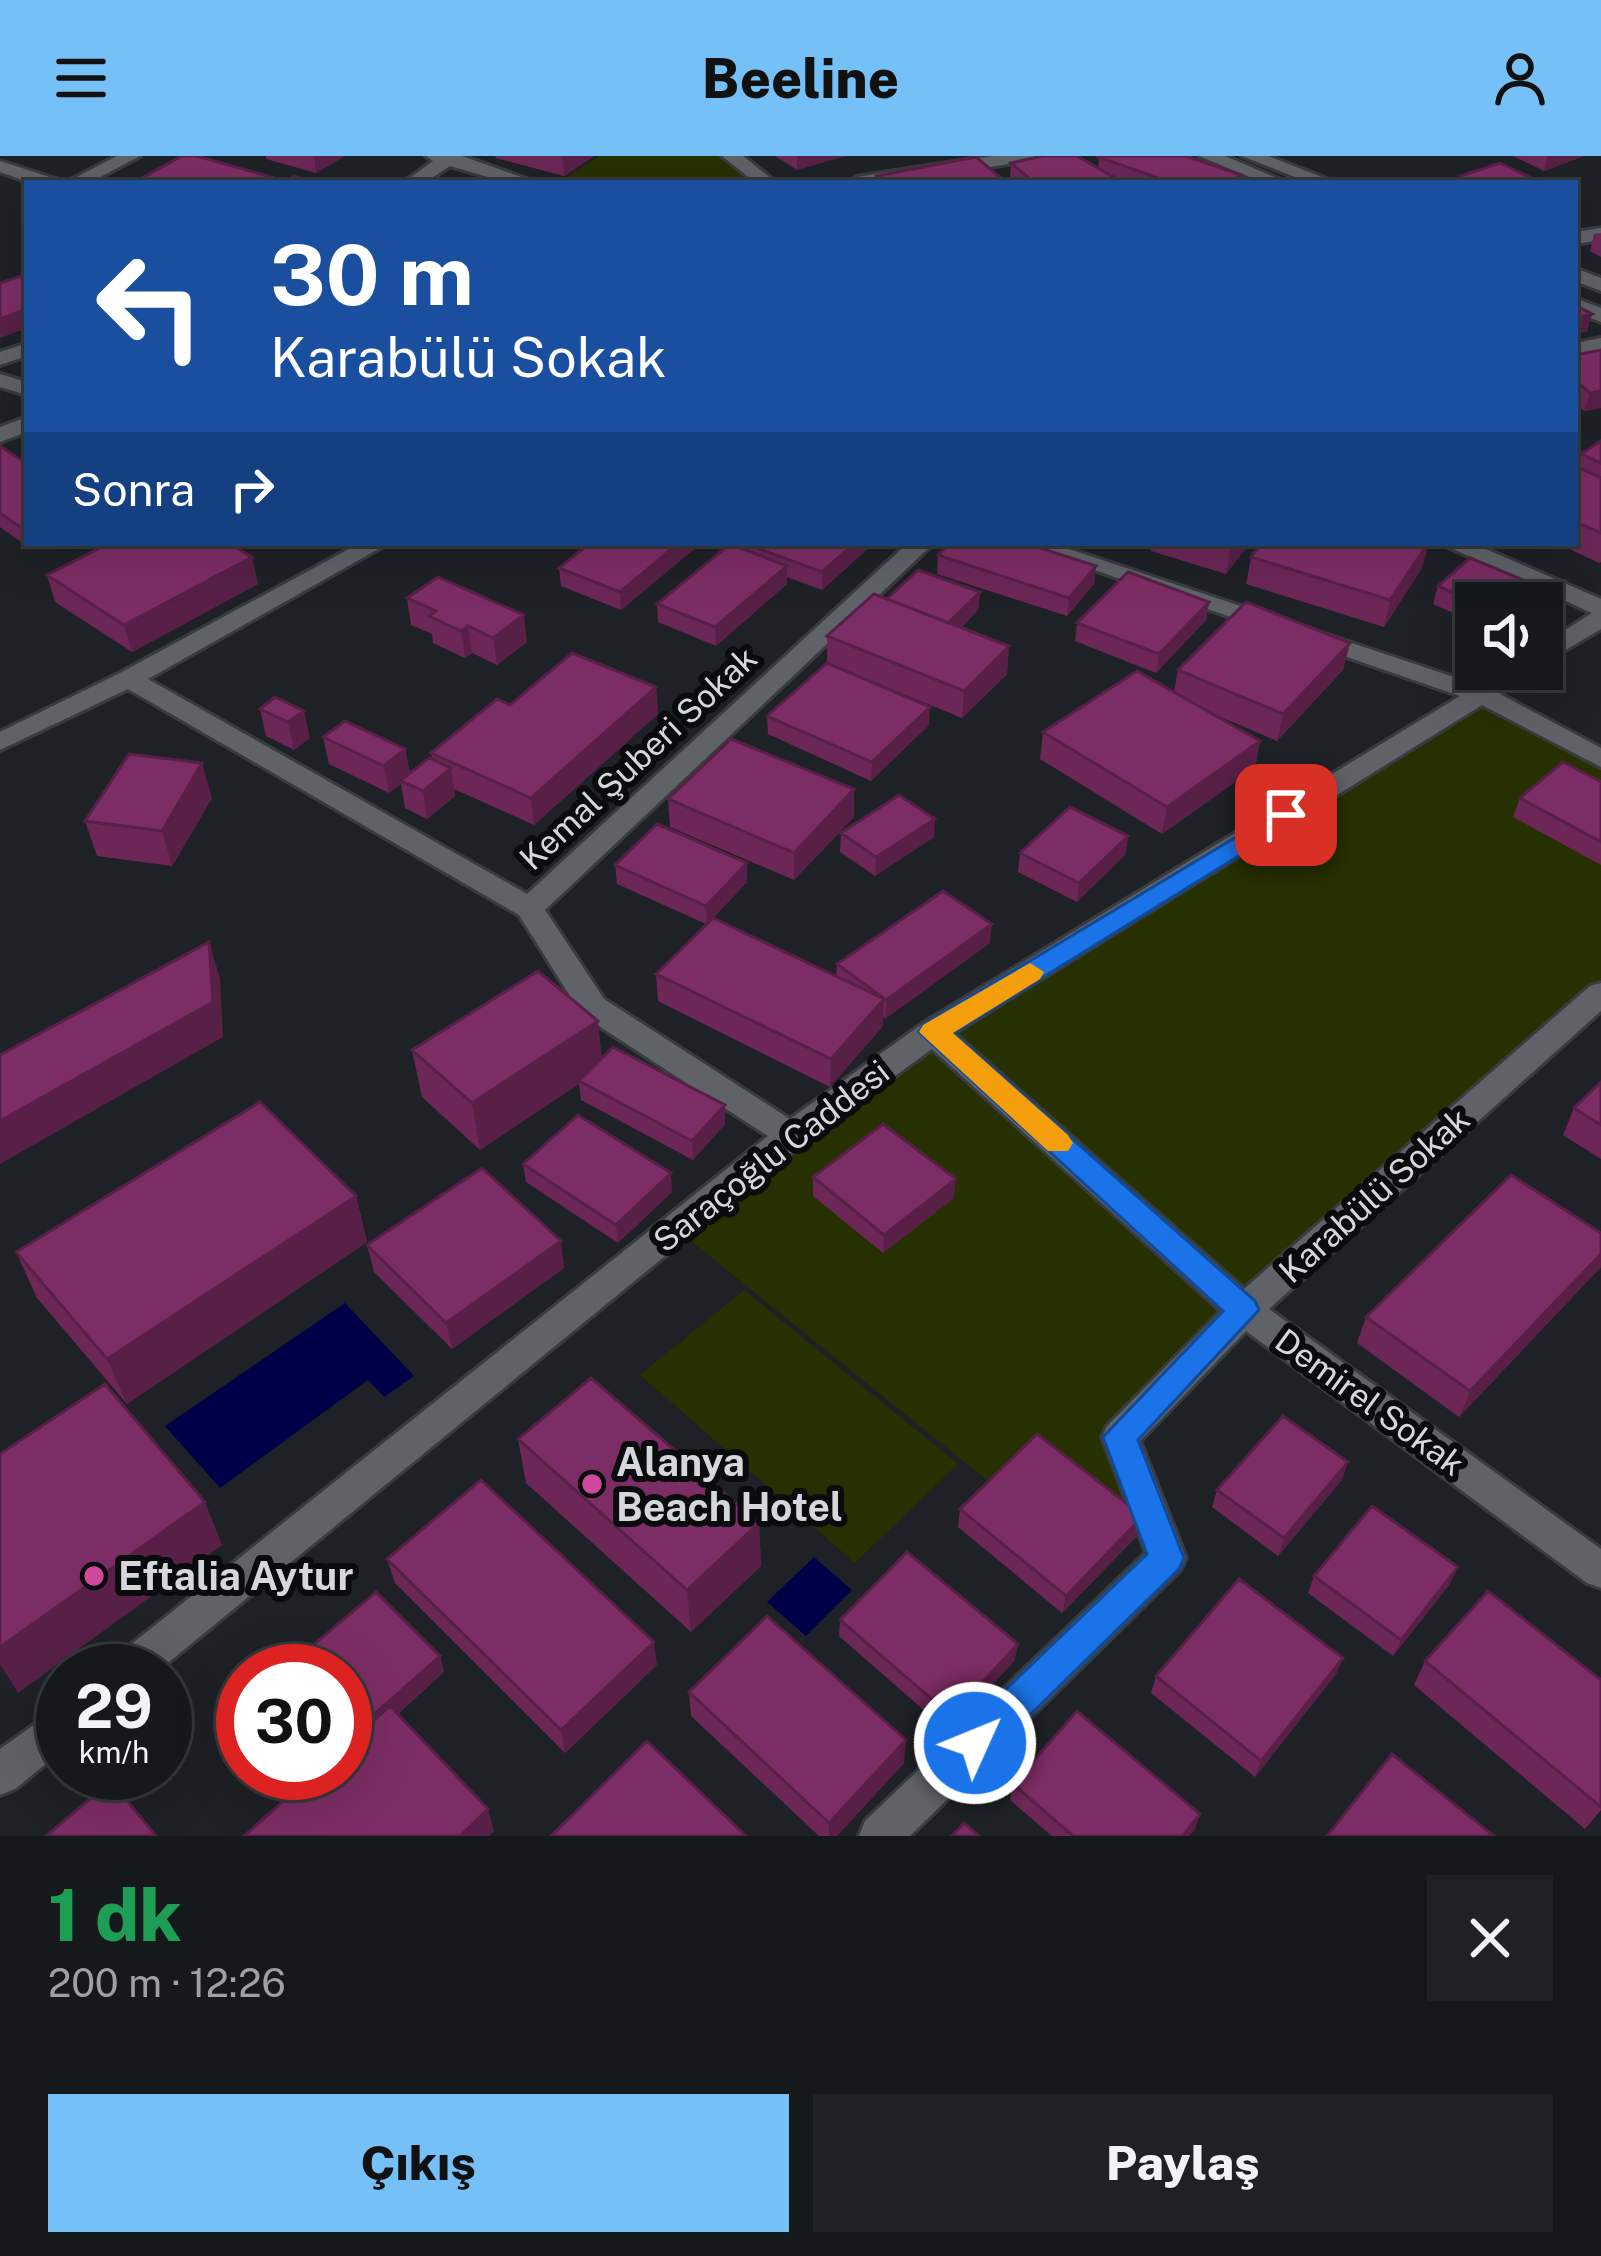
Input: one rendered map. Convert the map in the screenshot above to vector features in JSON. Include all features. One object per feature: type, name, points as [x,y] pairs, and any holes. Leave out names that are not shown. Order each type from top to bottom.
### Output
[{"type":"street","points":[[80,180],[131,156]]},
{"type":"street","points":[[731,156],[764,180]]},
{"type":"street","points":[[875,180],[1027,156]]},
{"type":"street","points":[[1208,156],[1274,180]]},
{"type":"street","points":[[1251,156],[1319,180]]},
{"type":"street","points":[[416,180],[445,157],[519,180]]},
{"type":"street","points":[[0,166],[40,180]]},
{"type":"street","points":[[0,742],[129,679],[372,546]]},
{"type":"street","name":"Kemal Şuberi Sokak","points":[[129,679],[529,908],[919,546]]},
{"type":"street","points":[[1037,546],[1483,694],[1601,759]]},
{"type":"street","points":[[1459,546],[1601,608]]},
{"type":"street","points":[[1563,642],[1601,618]]},
{"type":"street","name":"Saraçoğlu Caddesi","points":[[161,1644],[791,1135],[933,1032],[1489,690]]},
{"type":"street","points":[[529,908],[592,1006],[791,1135]]},
{"type":"street","name":"Karabülü Sokak","points":[[880,1836],[1166,1558],[1120,1437],[1244,1310],[1601,994]]},
{"type":"street","name":"Demirel Sokak","points":[[933,1032],[1244,1310],[1601,1571]]},
{"type":"street","points":[[0,1775],[36,1746]]},
{"type":"green space","points":[[599,156],[725,156],[756,180],[563,180]]},
{"type":"green space","points":[[1485,702],[1601,765],[1601,981],[1241,1293],[948,1033]]},
{"type":"green space","points":[[932,1042],[1232,1309],[1107,1435],[1153,1540],[1035,1446],[994,1486],[676,1229]]},
{"type":"green space","points":[[744,1290],[958,1464],[855,1563],[640,1375]]},
{"type":"shaded area","points":[[345,1303],[414,1376],[384,1397],[368,1380],[220,1488],[165,1426]]},
{"type":"shaded area","points":[[814,1557],[852,1590],[806,1636],[767,1602]]},
{"type":"building","points":[[182,156],[271,177],[266,180],[140,179]]},
{"type":"building","points":[[1077,156],[1119,180],[1031,180],[1011,163]]},
{"type":"building","points":[[1186,156],[1241,175],[1233,180],[1164,180],[1099,157]]},
{"type":"building","points":[[976,157],[1003,180],[882,180],[877,176]]},
{"type":"building","points":[[1500,163],[1536,180],[1467,180],[1460,176]]},
{"type":"building","points":[[24,275],[24,310],[0,319],[0,283]]},
{"type":"building","points":[[1601,350],[1601,391],[1590,393],[1578,383],[1578,354]]},
{"type":"building","points":[[1601,441],[1601,463],[1581,454]]},
{"type":"building","points":[[0,446],[24,462],[24,528],[0,513]]},
{"type":"building","points":[[1578,467],[1601,478],[1601,533],[1578,522]]},
{"type":"building","points":[[104,546],[233,546],[252,557],[124,625],[47,575]]},
{"type":"building","points":[[586,546],[675,546],[620,592],[559,568]]},
{"type":"building","points":[[728,546],[787,566],[715,627],[657,604]]},
{"type":"building","points":[[752,546],[852,546],[822,572]]},
{"type":"building","points":[[947,546],[1034,546],[1096,566],[1069,598],[938,555]]},
{"type":"building","points":[[1260,546],[1426,546],[1390,600],[1251,557]]},
{"type":"building","points":[[1470,558],[1528,582],[1455,582],[1455,593],[1438,586]]},
{"type":"building","points":[[918,570],[980,592],[948,623],[887,599]]},
{"type":"building","points":[[1128,572],[1209,602],[1159,654],[1077,623]]},
{"type":"building","points":[[438,577],[524,615],[493,638],[468,626],[461,631],[429,616],[436,611],[407,598]]},
{"type":"building","points":[[874,594],[1009,646],[964,691],[827,636]]},
{"type":"building","points":[[1246,602],[1350,643],[1283,714],[1178,670]]},
{"type":"building","points":[[572,653],[656,687],[531,798],[431,753],[497,699],[510,705]]},
{"type":"building","points":[[827,663],[930,707],[872,762],[767,716]]},
{"type":"building","points":[[1137,671],[1260,741],[1167,807],[1043,732]]},
{"type":"building","points":[[275,697],[304,711],[288,722],[260,709]]},
{"type":"building","points":[[345,721],[405,749],[384,766],[323,737]]},
{"type":"building","points":[[731,739],[854,789],[794,853],[668,799]]},
{"type":"building","points":[[129,754],[202,763],[162,831],[85,821]]},
{"type":"building","points":[[429,758],[451,768],[423,791],[400,781]]},
{"type":"building","points":[[1563,762],[1601,782],[1601,842],[1520,798]]},
{"type":"building","points":[[899,795],[935,819],[876,857],[841,833]]},
{"type":"building","points":[[1070,807],[1128,836],[1079,883],[1020,853]]},
{"type":"building","points":[[657,824],[747,863],[706,906],[615,865]]},
{"type":"building","points":[[943,891],[992,924],[886,1000],[837,964]]},
{"type":"building","points":[[713,918],[884,999],[831,1059],[656,974]]},
{"type":"building","points":[[209,942],[213,1002],[0,1121],[0,1055]]},
{"type":"building","points":[[538,971],[598,1021],[472,1103],[412,1050]]},
{"type":"building","points":[[613,1047],[725,1105],[692,1141],[579,1081]]},
{"type":"building","points":[[1601,1082],[1601,1125],[1574,1108]]},
{"type":"building","points":[[260,1102],[356,1196],[107,1359],[16,1252]]},
{"type":"building","points":[[578,1115],[671,1173],[616,1225],[523,1164]]},
{"type":"building","points":[[883,1124],[956,1179],[884,1235],[813,1177]]},
{"type":"building","points":[[482,1168],[561,1241],[446,1323],[367,1245]]},
{"type":"building","points":[[1511,1175],[1601,1233],[1601,1254],[1470,1391],[1366,1317]]},
{"type":"building","points":[[591,1378],[759,1523],[687,1590],[518,1439]]},
{"type":"building","points":[[105,1384],[205,1502],[0,1647],[0,1454]]},
{"type":"building","points":[[1283,1416],[1348,1462],[1284,1538],[1217,1490]]},
{"type":"building","points":[[1037,1434],[1143,1516],[1066,1596],[960,1509]]},
{"type":"building","points":[[481,1480],[654,1642],[561,1730],[387,1559]]},
{"type":"building","points":[[1372,1506],[1458,1567],[1401,1640],[1314,1576]]},
{"type":"building","points":[[907,1552],[1018,1644],[951,1716],[840,1620]]},
{"type":"building","points":[[1239,1579],[1343,1658],[1261,1761],[1156,1676]]},
{"type":"building","points":[[1488,1591],[1601,1680],[1601,1807],[1425,1661]]},
{"type":"building","points":[[376,1592],[440,1656],[372,1716],[372,1644],[314,1644]]},
{"type":"building","points":[[767,1616],[906,1740],[829,1823],[689,1692]]},
{"type":"building","points":[[390,1706],[488,1809],[460,1836],[244,1836],[285,1800],[372,1800],[372,1722]]},
{"type":"building","points":[[1077,1711],[1200,1814],[1183,1836],[1073,1836],[1013,1784]]},
{"type":"building","points":[[647,1741],[746,1836],[551,1836]]},
{"type":"building","points":[[1392,1754],[1494,1836],[1327,1836]]},
{"type":"building","points":[[89,1800],[127,1800],[156,1836],[46,1836]]},
{"type":"building","points":[[964,1823],[979,1836],[952,1836]]},
{"type":"slow traffic","points":[[1030,972],[933,1032],[1058,1143]]},
{"type":"place","name":"Alanya Beach Hotel","points":[[592,1484]]},
{"type":"place","name":"Eftalia Aytur","points":[[94,1576]]},
{"type":"route","points":[[975,1743],[1166,1558],[1120,1437],[1244,1310],[933,1032],[1286,815]]}]
